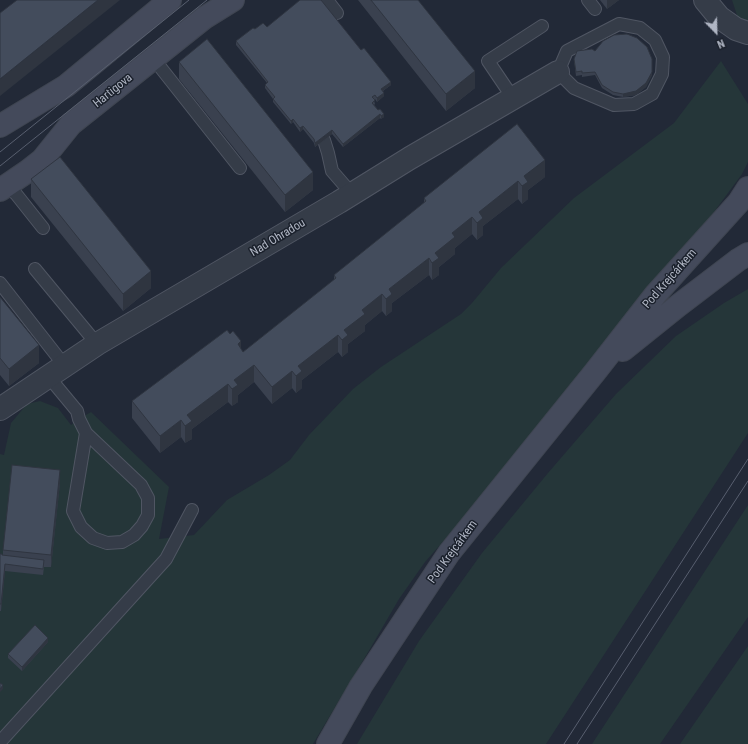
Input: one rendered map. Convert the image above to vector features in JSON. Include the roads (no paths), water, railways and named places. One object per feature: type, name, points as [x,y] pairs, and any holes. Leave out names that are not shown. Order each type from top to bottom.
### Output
[{"type":"main road","points":[[0,126],[66,86],[170,0]]},
{"type":"main road","name":"Hartigova","points":[[3,188],[42,160],[71,124],[204,18],[233,0]]},
{"type":"main road","name":"Pod Krejcárkem","points":[[328,744],[360,686],[450,554],[596,372],[656,294],[739,202],[748,188]]},
{"type":"main road","name":"Pod Krejcárkem","points":[[596,372],[673,310],[743,257]]},
{"type":"street","points":[[705,0],[719,17],[736,29],[748,33]]},
{"type":"street","name":"Nad Ohradou","points":[[0,409],[97,344],[181,296],[410,158],[558,72]]},
{"type":"lane","points":[[327,0],[337,13]]},
{"type":"lane","points":[[619,24],[640,28],[655,40],[663,57],[662,74],[652,94],[634,104],[614,106],[574,88],[558,72],[567,51],[619,24]]},
{"type":"lane","points":[[513,98],[488,61],[542,26]]},
{"type":"lane","points":[[153,58],[240,168]]},
{"type":"lane","points":[[324,140],[332,171],[352,194]]},
{"type":"lane","points":[[3,188],[16,194],[43,228]]},
{"type":"lane","points":[[36,269],[97,344]]},
{"type":"lane","points":[[0,283],[56,371],[77,411],[86,433],[141,485],[148,498],[148,514],[142,526],[134,535],[122,542],[107,543],[94,538],[80,527],[73,511],[86,433]]},
{"type":"lane","points":[[0,742],[166,559],[192,510]]},
{"type":"tram line","points":[[0,152],[189,0]]},
{"type":"tram line","points":[[0,166],[207,0]]},
{"type":"tram line","points":[[564,744],[748,459]]},
{"type":"tram line","points":[[577,744],[748,481]]}]
